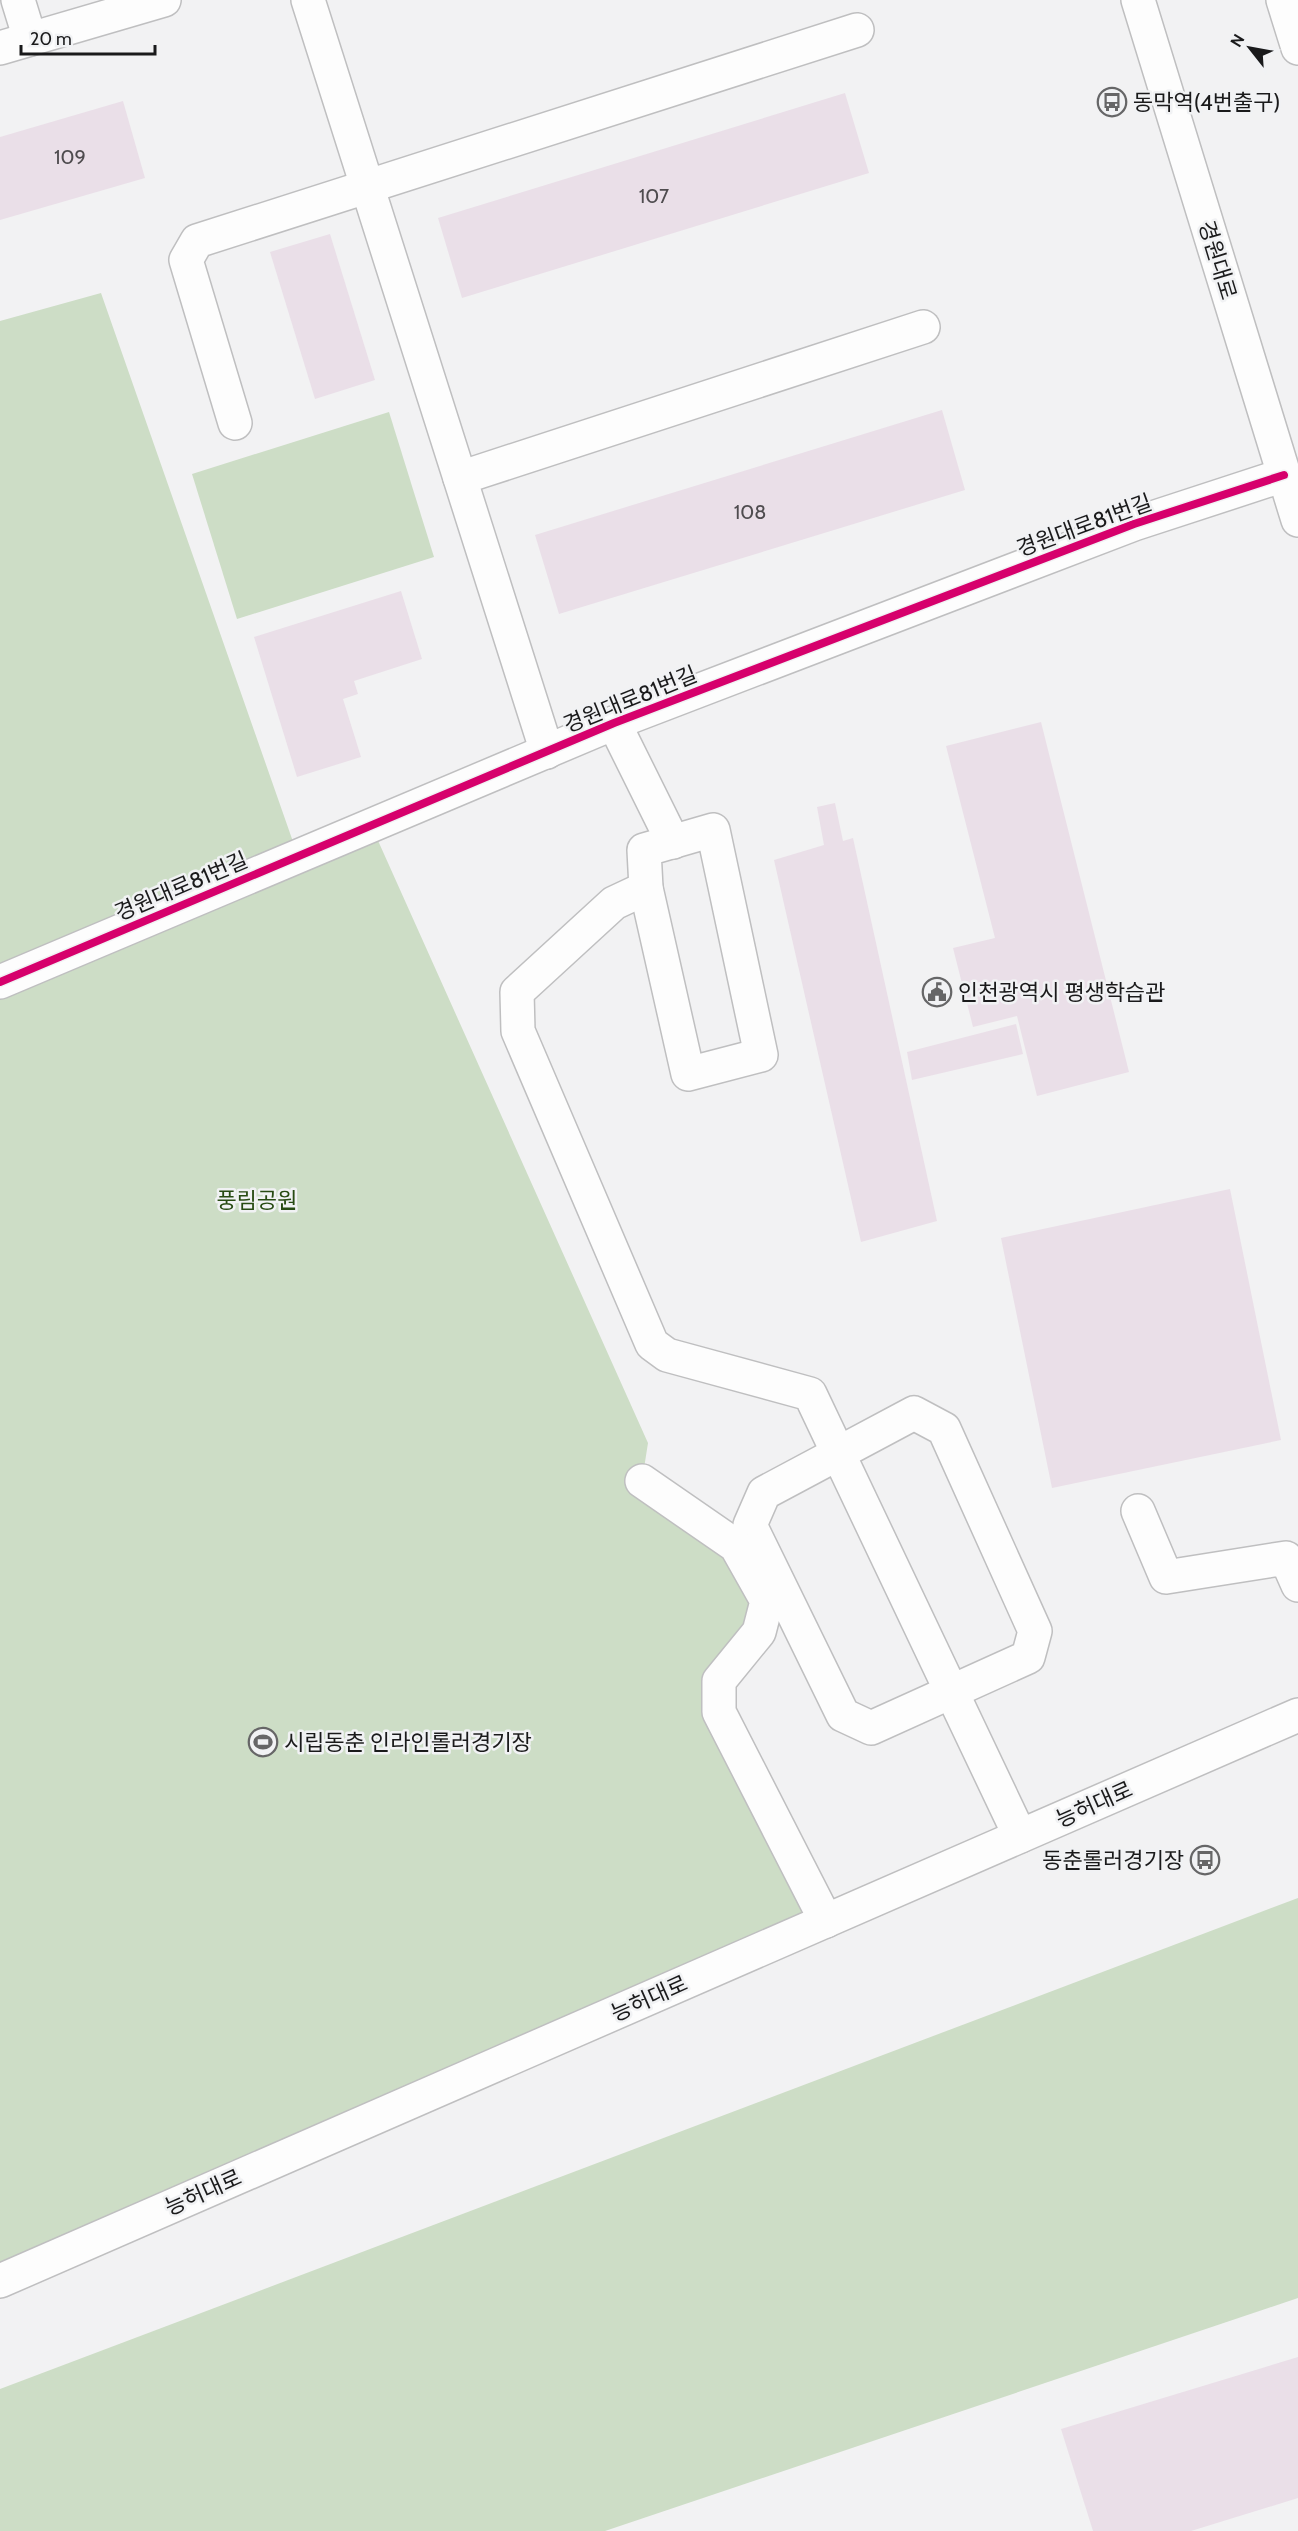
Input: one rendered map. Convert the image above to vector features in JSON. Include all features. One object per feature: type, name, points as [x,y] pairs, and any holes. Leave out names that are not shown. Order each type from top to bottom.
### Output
[{"type":"main road","points":[[18,0],[15,44],[164,0]]},
{"type":"main road","points":[[308,0],[547,752]]},
{"type":"main road","name":"경원대로","points":[[1138,0],[1298,520]]},
{"type":"main road","points":[[1283,0],[1298,48]]},
{"type":"main road","points":[[235,423],[186,260],[197,241],[857,30]]},
{"type":"main road","points":[[460,478],[922,327]]},
{"type":"main road","name":"경원대로81번길","points":[[0,982],[614,723],[1134,524],[1284,476]]},
{"type":"main road","points":[[614,723],[673,842]]},
{"type":"main road","points":[[713,830],[761,1055],[688,1074],[646,888],[644,850],[713,830]]},
{"type":"main road","points":[[646,888],[614,903],[560,950],[518,992],[518,1031],[652,1344],[667,1355],[810,1394],[1020,1836]]},
{"type":"main road","points":[[914,1413],[944,1429],[1035,1631],[1028,1657],[871,1728],[843,1715],[750,1525],[764,1493],[837,1455],[914,1413]]},
{"type":"main road","points":[[642,1481],[736,1546],[767,1601],[759,1632],[719,1680],[719,1712],[826,1921]]},
{"type":"main road","points":[[1138,1512],[1166,1577],[1286,1558],[1298,1586]]},
{"type":"main road","name":"능허대로","points":[[0,2281],[1298,1715]]},
{"type":"green space","name":"풍림공원","points":[[101,293],[298,856],[371,825],[648,1443],[642,1481],[736,1546],[767,1601],[719,1681],[826,1921],[0,2281],[0,321]]},
{"type":"green space","points":[[389,412],[434,557],[237,619],[192,474]]},
{"type":"green space","points":[[1298,1898],[1298,2298],[605,2531],[0,2531],[0,2389]]},
{"type":"building","points":[[845,93],[869,173],[462,298],[438,218]]},
{"type":"building","points":[[123,101],[145,178],[0,220],[0,137]]},
{"type":"building","points":[[330,234],[375,380],[315,399],[270,252]]},
{"type":"building","points":[[942,410],[965,490],[559,614],[535,535]]},
{"type":"building","points":[[401,591],[422,659],[354,681],[358,694],[343,699],[361,757],[297,777],[254,637]]},
{"type":"building","points":[[1041,722],[1129,1072],[1037,1096],[1017,1016],[973,1027],[953,948],[995,938],[946,746]]},
{"type":"building","points":[[835,803],[843,841],[853,838],[937,1221],[861,1242],[774,860],[824,845],[817,807]]},
{"type":"building","points":[[1016,1024],[1023,1054],[912,1080],[907,1052]]},
{"type":"building","points":[[1230,1189],[1281,1440],[1052,1488],[1001,1238]]},
{"type":"building","points":[[1298,2357],[1298,2498],[1191,2531],[1093,2531],[1061,2429]]},
{"type":"cycle path","points":[[0,982],[614,723],[1134,524],[1284,475]]},
{"type":"place","name":"동막역(4번출구)","points":[[1112,102]]},
{"type":"place","name":"인천광역시 평생학습관","points":[[937,992]]},
{"type":"place","name":"시립동춘 인라인롤러경기장","points":[[263,1742]]},
{"type":"place","name":"동춘롤러경기장","points":[[1205,1860]]}]
